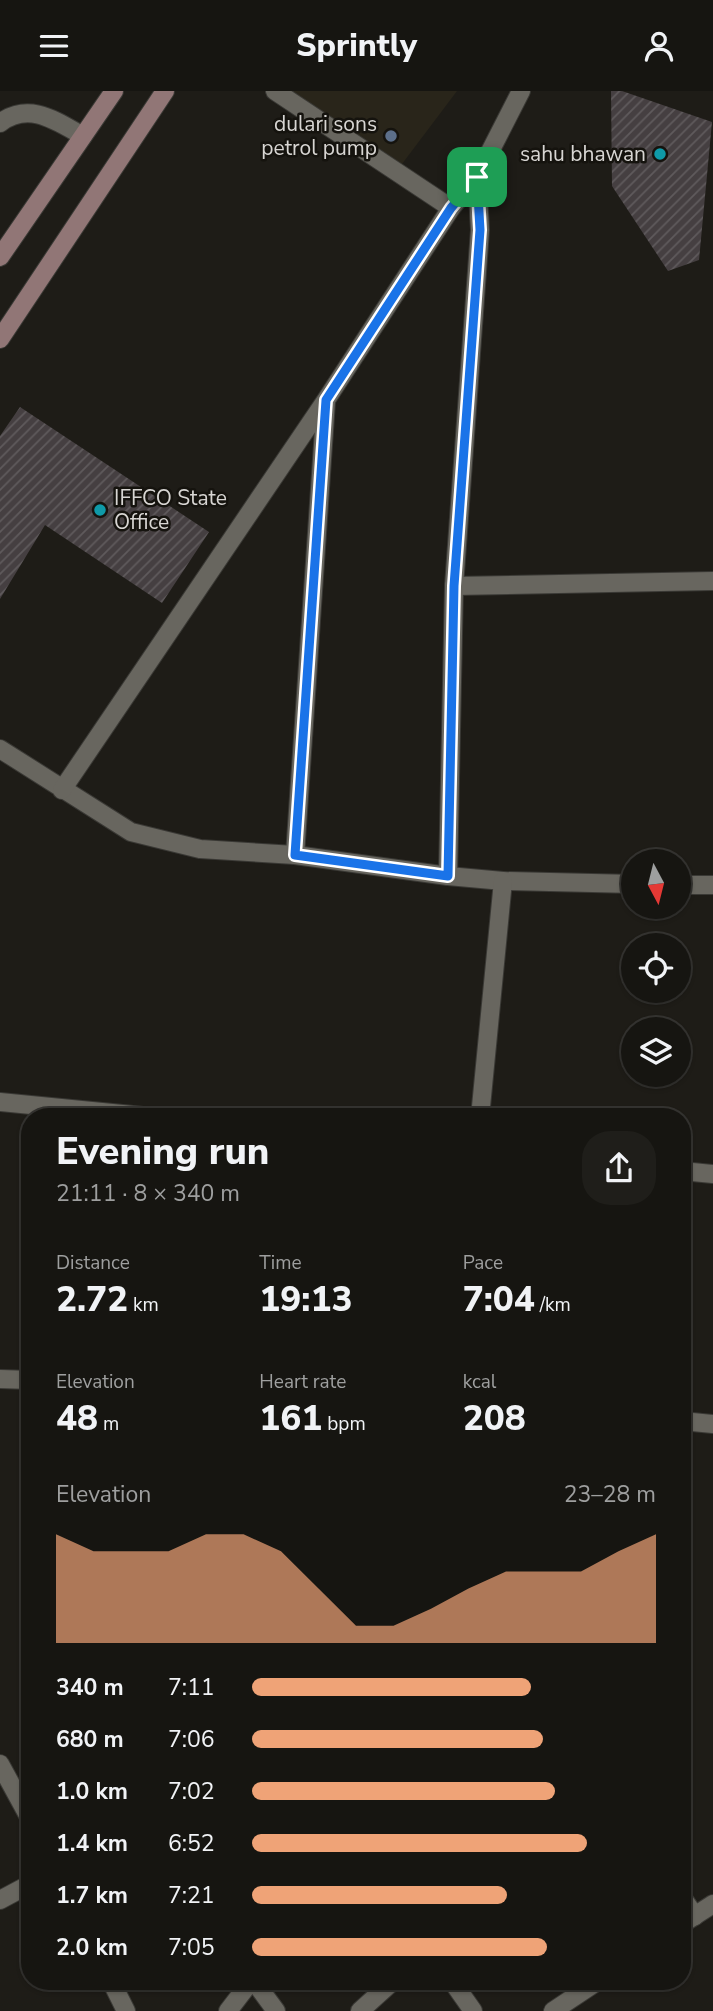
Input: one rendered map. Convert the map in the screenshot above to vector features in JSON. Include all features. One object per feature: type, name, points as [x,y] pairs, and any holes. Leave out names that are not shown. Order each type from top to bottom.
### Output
[{"type":"main road","points":[[0,257],[114,91]]},
{"type":"main road","points":[[0,339],[165,91]]},
{"type":"street","points":[[275,91],[451,208]]},
{"type":"street","points":[[62,790],[326,400],[451,208],[477,177],[521,91]]},
{"type":"street","points":[[0,123],[6,118],[23,113],[39,113],[83,137]]},
{"type":"street","points":[[448,876],[454,586],[480,230],[477,177]]},
{"type":"street","points":[[295,855],[326,400]]},
{"type":"street","points":[[454,586],[713,580]]},
{"type":"street","points":[[0,750],[131,832],[200,849],[295,855],[503,881],[621,884]]},
{"type":"street","points":[[481,1108],[503,881]]},
{"type":"street","points":[[691,885],[713,885]]},
{"type":"street","points":[[0,1102],[61,1108]]},
{"type":"street","points":[[691,1172],[713,1174]]},
{"type":"street","points":[[0,1379],[21,1380]]},
{"type":"street","points":[[691,1422],[713,1424]]},
{"type":"street","points":[[0,1764],[21,1802]]},
{"type":"street","points":[[0,1900],[21,1889]]},
{"type":"street","points":[[691,1919],[713,1904]]},
{"type":"street","points":[[115,1990],[125,2011]]},
{"type":"street","points":[[228,2011],[246,1990]]},
{"type":"street","points":[[260,1990],[276,2011]]},
{"type":"street","points":[[360,2011],[383,1990]]},
{"type":"street","points":[[458,1990],[473,2011]]},
{"type":"street","points":[[553,2011],[584,1990]]},
{"type":"shaded area","name":"dulari sons petrol pump","points":[[290,91],[457,91],[402,164]]},
{"type":"building","name":"sahu bhawan","points":[[611,91],[622,91],[712,122],[699,260],[668,271],[612,186]]},
{"type":"building","name":"IFFCO State Office","points":[[20,407],[209,532],[162,603],[45,525],[0,599],[0,436]]},
{"type":"place","name":"dulari sons petrol pump","points":[[391,136]]},
{"type":"place","name":"sahu bhawan","points":[[660,154]]},
{"type":"place","name":"IFFCO State Office","points":[[100,510]]},
{"type":"route","points":[[477,177],[480,230],[454,586],[448,876],[295,855],[326,400],[451,208],[477,177]]}]
